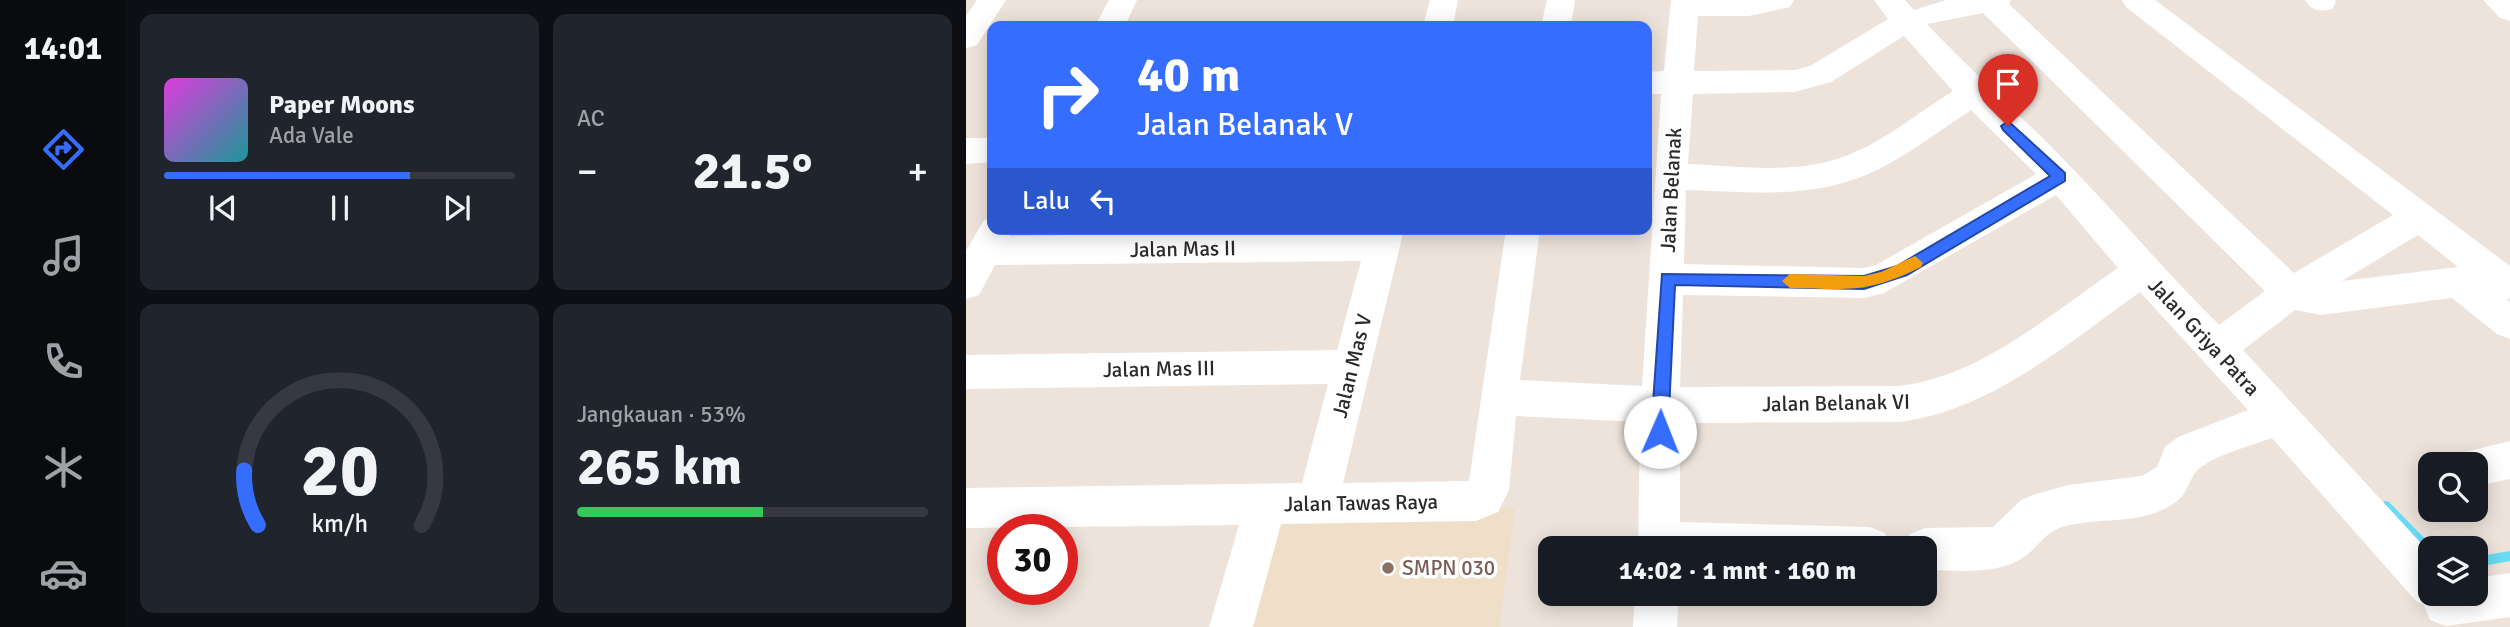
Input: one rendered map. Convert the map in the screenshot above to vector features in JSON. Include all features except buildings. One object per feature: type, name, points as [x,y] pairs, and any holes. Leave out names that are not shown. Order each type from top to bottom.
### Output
[{"type":"street","points":[[966,38],[992,0]]},
{"type":"street","points":[[1112,21],[1123,0]]},
{"type":"street","points":[[1439,21],[1444,0]]},
{"type":"street","points":[[1557,21],[1561,0]]},
{"type":"street","points":[[1685,3],[1749,6],[1780,0]]},
{"type":"street","points":[[2136,0],[2502,280]]},
{"type":"street","points":[[2497,0],[2510,11]]},
{"type":"street","points":[[1662,83],[1796,81],[1820,74],[1907,12],[1993,1],[2291,293],[2307,299],[2321,299],[2458,282],[2502,280]]},
{"type":"street","name":"Jalan Belanak","points":[[1659,536],[1660,405],[1670,176],[1662,83],[1685,3]]},
{"type":"street","name":"Jalan Griya Patra","points":[[1907,12],[1973,93],[2060,177],[2142,271],[2225,343],[2280,417],[2418,574]]},
{"type":"street","points":[[1670,176],[1806,178],[1836,173],[1861,164],[1973,93]]},
{"type":"street","points":[[966,151],[987,150]]},
{"type":"street","points":[[1667,279],[1864,283],[1884,278],[2060,177]]},
{"type":"street","points":[[2225,343],[2291,293],[2419,217]]},
{"type":"street","name":"Jalan Tawas Raya","points":[[966,508],[1476,501],[1483,498],[1488,490],[1498,397],[1522,235]]},
{"type":"street","name":"Jalan Mas II","points":[[990,240],[1384,238]]},
{"type":"street","name":"Jalan Mas V","points":[[1317,503],[1384,238]]},
{"type":"street","points":[[966,285],[990,240]]},
{"type":"street","name":"Jalan Belanak VI","points":[[1498,397],[1660,405],[1899,404],[1933,400],[2021,356],[2142,271]]},
{"type":"street","points":[[2458,282],[2510,323]]},
{"type":"street","name":"Jalan Mas III","points":[[966,372],[1352,367]]},
{"type":"street","points":[[1937,549],[1993,548],[2009,542],[2036,515],[2068,505],[2133,500],[2155,492],[2172,480],[2179,461],[2192,450],[2280,417]]},
{"type":"street","points":[[2488,465],[2510,460]]},
{"type":"street","points":[[1231,627],[1266,504]]},
{"type":"street","points":[[2488,598],[2510,595]]},
{"type":"street","points":[[1655,627],[1656,606]]},
{"type":"shaded area","name":"SMPN 030","points":[[1285,509],[1515,509],[1499,627],[1252,627]]},
{"type":"waterway","points":[[2386,506],[2418,539]]},
{"type":"waterway","points":[[2488,560],[2510,556]]},
{"type":"slow traffic","points":[[1790,281],[1864,283],[1902,271],[1915,263]]},
{"type":"place","name":"SMPN 030","points":[[1388,568]]},
{"type":"route","points":[[1660,432],[1667,279],[1864,283],[1902,271],[2060,177],[2008,126]]}]
